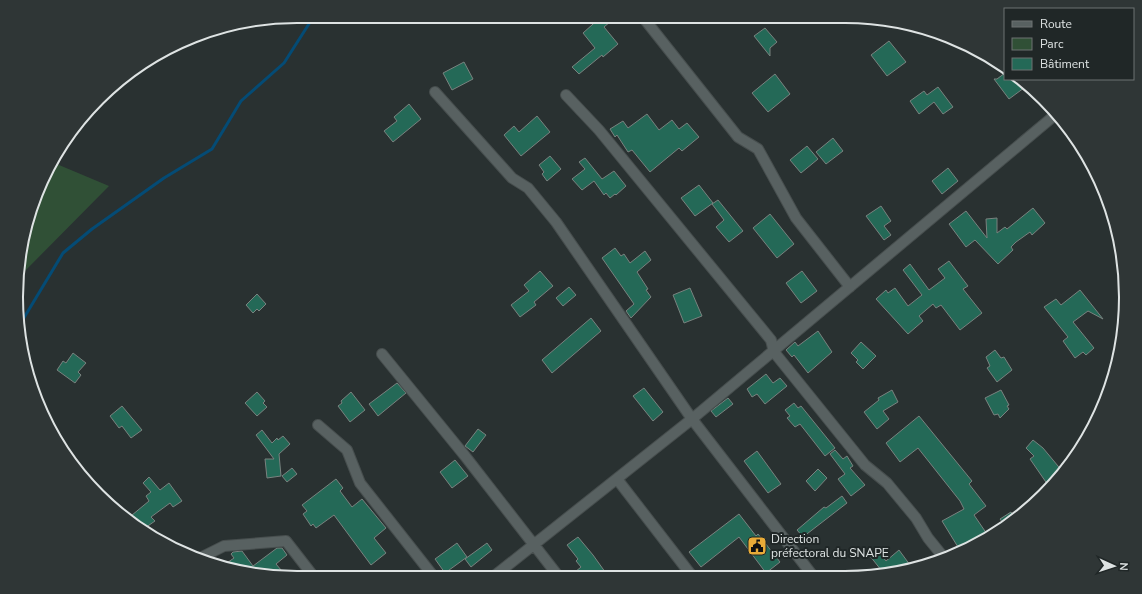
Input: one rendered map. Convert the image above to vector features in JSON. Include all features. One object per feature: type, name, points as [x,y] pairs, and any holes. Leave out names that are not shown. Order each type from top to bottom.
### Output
[{"type":"street","points":[[648,23],[738,137],[758,149],[796,218],[850,288]]},
{"type":"street","points":[[435,92],[512,178],[528,188],[556,222],[692,419],[809,571]]},
{"type":"street","points":[[566,95],[599,130],[771,340],[774,352],[865,465],[887,483],[916,518],[928,538],[940,553]]},
{"type":"street","points":[[501,571],[774,352],[1052,117]]},
{"type":"street","points":[[382,354],[554,571]]},
{"type":"street","points":[[318,425],[347,450],[360,483],[429,571]]},
{"type":"street","points":[[617,479],[688,571]]},
{"type":"street","points":[[206,555],[224,546],[286,541],[309,571]]},
{"type":"green space","points":[[58,164],[109,186],[24,272],[32,226],[44,192]]},
{"type":"building","points":[[594,23],[609,23],[604,27],[618,44],[579,74],[572,67],[595,48],[583,33]]},
{"type":"building","points":[[765,28],[777,42],[770,48],[770,56],[754,36]]},
{"type":"building","points":[[889,41],[906,62],[887,76],[871,55]]},
{"type":"building","points":[[464,62],[473,79],[452,90],[443,73]]},
{"type":"building","points":[[775,74],[790,94],[768,112],[752,93]]},
{"type":"building","points":[[1004,74],[1004,80],[1012,80],[1023,89],[1009,99],[994,79],[997,79]]},
{"type":"building","points":[[938,87],[953,107],[943,114],[934,102],[919,114],[910,101],[924,91],[927,95]]},
{"type":"building","points":[[409,104],[421,119],[393,142],[384,131],[397,121],[394,117]]},
{"type":"building","points":[[647,114],[659,130],[672,120],[679,129],[687,123],[699,137],[682,151],[679,148],[650,172],[632,150],[628,152],[617,135],[615,137],[610,129],[623,121],[628,128]]},
{"type":"building","points":[[537,116],[550,132],[521,156],[504,135],[514,126],[519,132]]},
{"type":"building","points":[[833,138],[843,151],[826,164],[816,152]]},
{"type":"building","points":[[807,146],[818,159],[801,173],[790,160]]},
{"type":"building","points":[[550,156],[561,169],[547,181],[542,174],[544,172],[539,165]]},
{"type":"building","points":[[585,158],[602,179],[614,171],[626,186],[610,198],[606,193],[604,195],[594,181],[582,190],[572,179],[585,169],[579,162]]},
{"type":"building","points":[[948,168],[958,181],[942,194],[932,181]]},
{"type":"building","points":[[699,185],[713,203],[695,216],[681,198]]},
{"type":"building","points":[[718,200],[743,231],[729,242],[716,227],[724,220],[712,204]]},
{"type":"building","points":[[881,206],[891,221],[884,226],[891,235],[884,240],[866,216]]},
{"type":"building","points":[[1033,208],[1045,223],[1032,235],[1030,232],[1016,242],[1011,247],[1013,250],[998,264],[975,240],[966,247],[949,224],[966,211],[987,238],[986,219],[997,218],[997,233],[1005,227],[1007,229]]},
{"type":"building","points":[[770,214],[794,244],[777,258],[753,228]]},
{"type":"building","points":[[615,248],[621,256],[624,254],[630,263],[645,251],[651,260],[637,272],[648,289],[646,290],[651,297],[631,318],[626,311],[634,304],[602,258]]},
{"type":"building","points":[[949,261],[968,286],[963,289],[982,313],[960,330],[941,305],[936,308],[933,304],[919,316],[923,321],[908,334],[876,299],[886,290],[888,293],[895,288],[908,306],[922,295],[903,270],[910,264],[929,290],[945,278],[938,269]]},
{"type":"building","points":[[540,271],[553,286],[534,302],[536,305],[520,317],[511,305],[529,291],[524,285]]},
{"type":"building","points":[[802,271],[817,291],[801,303],[786,283]]},
{"type":"building","points":[[569,287],[576,295],[563,306],[556,298]]},
{"type":"building","points":[[690,288],[702,316],[684,323],[673,295]]},
{"type":"building","points":[[1080,290],[1103,319],[1088,311],[1073,322],[1094,348],[1086,355],[1083,352],[1075,358],[1063,341],[1068,337],[1044,307],[1056,299],[1061,305]]},
{"type":"building","points":[[257,294],[266,304],[259,311],[257,309],[253,313],[246,305]]},
{"type":"building","points":[[591,318],[601,331],[552,373],[542,360]]},
{"type":"building","points":[[818,331],[832,352],[808,373],[794,355],[792,357],[786,350],[795,342],[798,346]]},
{"type":"building","points":[[861,342],[876,356],[863,369],[856,362],[858,360],[851,353]]},
{"type":"building","points":[[995,350],[1001,358],[1004,357],[1012,370],[997,382],[987,368],[990,366],[986,357]]},
{"type":"building","points":[[73,353],[86,363],[78,372],[81,375],[75,383],[57,370],[63,361],[66,363]]},
{"type":"building","points":[[766,374],[773,383],[780,378],[787,386],[765,404],[757,394],[752,397],[747,389]]},
{"type":"building","points":[[397,383],[406,393],[378,416],[369,404]]},
{"type":"building","points":[[644,388],[663,412],[653,421],[633,396]]},
{"type":"building","points":[[892,390],[898,402],[883,411],[889,419],[877,429],[864,412],[879,400],[878,398]]},
{"type":"building","points":[[1001,390],[1009,405],[1007,406],[1009,409],[1000,418],[998,414],[994,415],[985,398]]},
{"type":"building","points":[[257,392],[265,401],[263,403],[267,407],[257,416],[245,403]]},
{"type":"building","points":[[351,392],[365,410],[350,422],[338,406],[342,403],[341,401]]},
{"type":"building","points":[[728,398],[733,404],[716,417],[711,411]]},
{"type":"building","points":[[794,403],[798,408],[801,406],[835,448],[825,456],[800,424],[795,427],[787,418],[790,416],[785,410]]},
{"type":"building","points":[[122,406],[142,430],[131,438],[122,426],[119,428],[110,416]]},
{"type":"building","points":[[919,416],[972,481],[969,484],[986,506],[974,515],[986,532],[958,547],[942,521],[964,509],[960,501],[918,448],[900,462],[886,443]]},
{"type":"building","points":[[478,429],[486,435],[473,452],[465,446]]},
{"type":"building","points":[[262,430],[272,443],[277,438],[278,440],[283,436],[290,444],[279,454],[281,476],[267,478],[265,459],[274,459],[256,435]]},
{"type":"building","points":[[1033,440],[1043,448],[1059,468],[1046,483],[1030,459],[1034,456],[1026,448]]},
{"type":"building","points":[[835,450],[843,459],[847,456],[853,466],[850,468],[865,485],[851,496],[838,479],[845,474],[830,454]]},
{"type":"building","points":[[757,451],[781,484],[768,493],[744,461]]},
{"type":"building","points":[[455,460],[468,476],[452,488],[440,472]]},
{"type":"building","points":[[292,468],[297,474],[287,482],[282,476]]},
{"type":"building","points":[[818,469],[827,478],[815,491],[806,481]]},
{"type":"building","points":[[149,477],[160,490],[169,483],[182,501],[173,507],[170,503],[151,517],[155,521],[147,526],[132,515],[149,501],[146,496],[151,492],[143,483]]},
{"type":"building","points":[[336,479],[343,488],[340,491],[352,507],[362,499],[386,528],[374,538],[386,553],[371,565],[334,515],[316,528],[313,524],[311,526],[303,514],[307,511],[302,505]]},
{"type":"building","points":[[842,496],[847,503],[803,537],[797,530],[824,507],[826,508]]},
{"type":"building","points":[[1011,512],[1012,514],[1002,521],[1000,519]]},
{"type":"building","points":[[739,514],[756,536],[758,534],[780,562],[769,571],[764,571],[739,537],[701,567],[689,552]]},
{"type":"building","points":[[578,537],[604,571],[576,571],[581,567],[576,561],[578,559],[567,545]]},
{"type":"building","points":[[457,543],[467,557],[448,571],[444,571],[435,559]]},
{"type":"building","points":[[487,543],[492,550],[471,567],[465,559]]},
{"type":"building","points":[[277,548],[282,548],[287,555],[276,564],[281,570],[261,569],[228,562],[234,558],[231,554],[233,552],[242,551],[253,566]]},
{"type":"building","points":[[877,550],[886,561],[899,550],[909,564],[880,569],[870,556]]},
{"type":"waterway","points":[[24,317],[63,253],[92,229],[164,178],[212,149],[241,101],[284,63],[310,23]]},
{"type":"place","name":"Direction préfectoral du SNAPE","points":[[757,546]]}]
